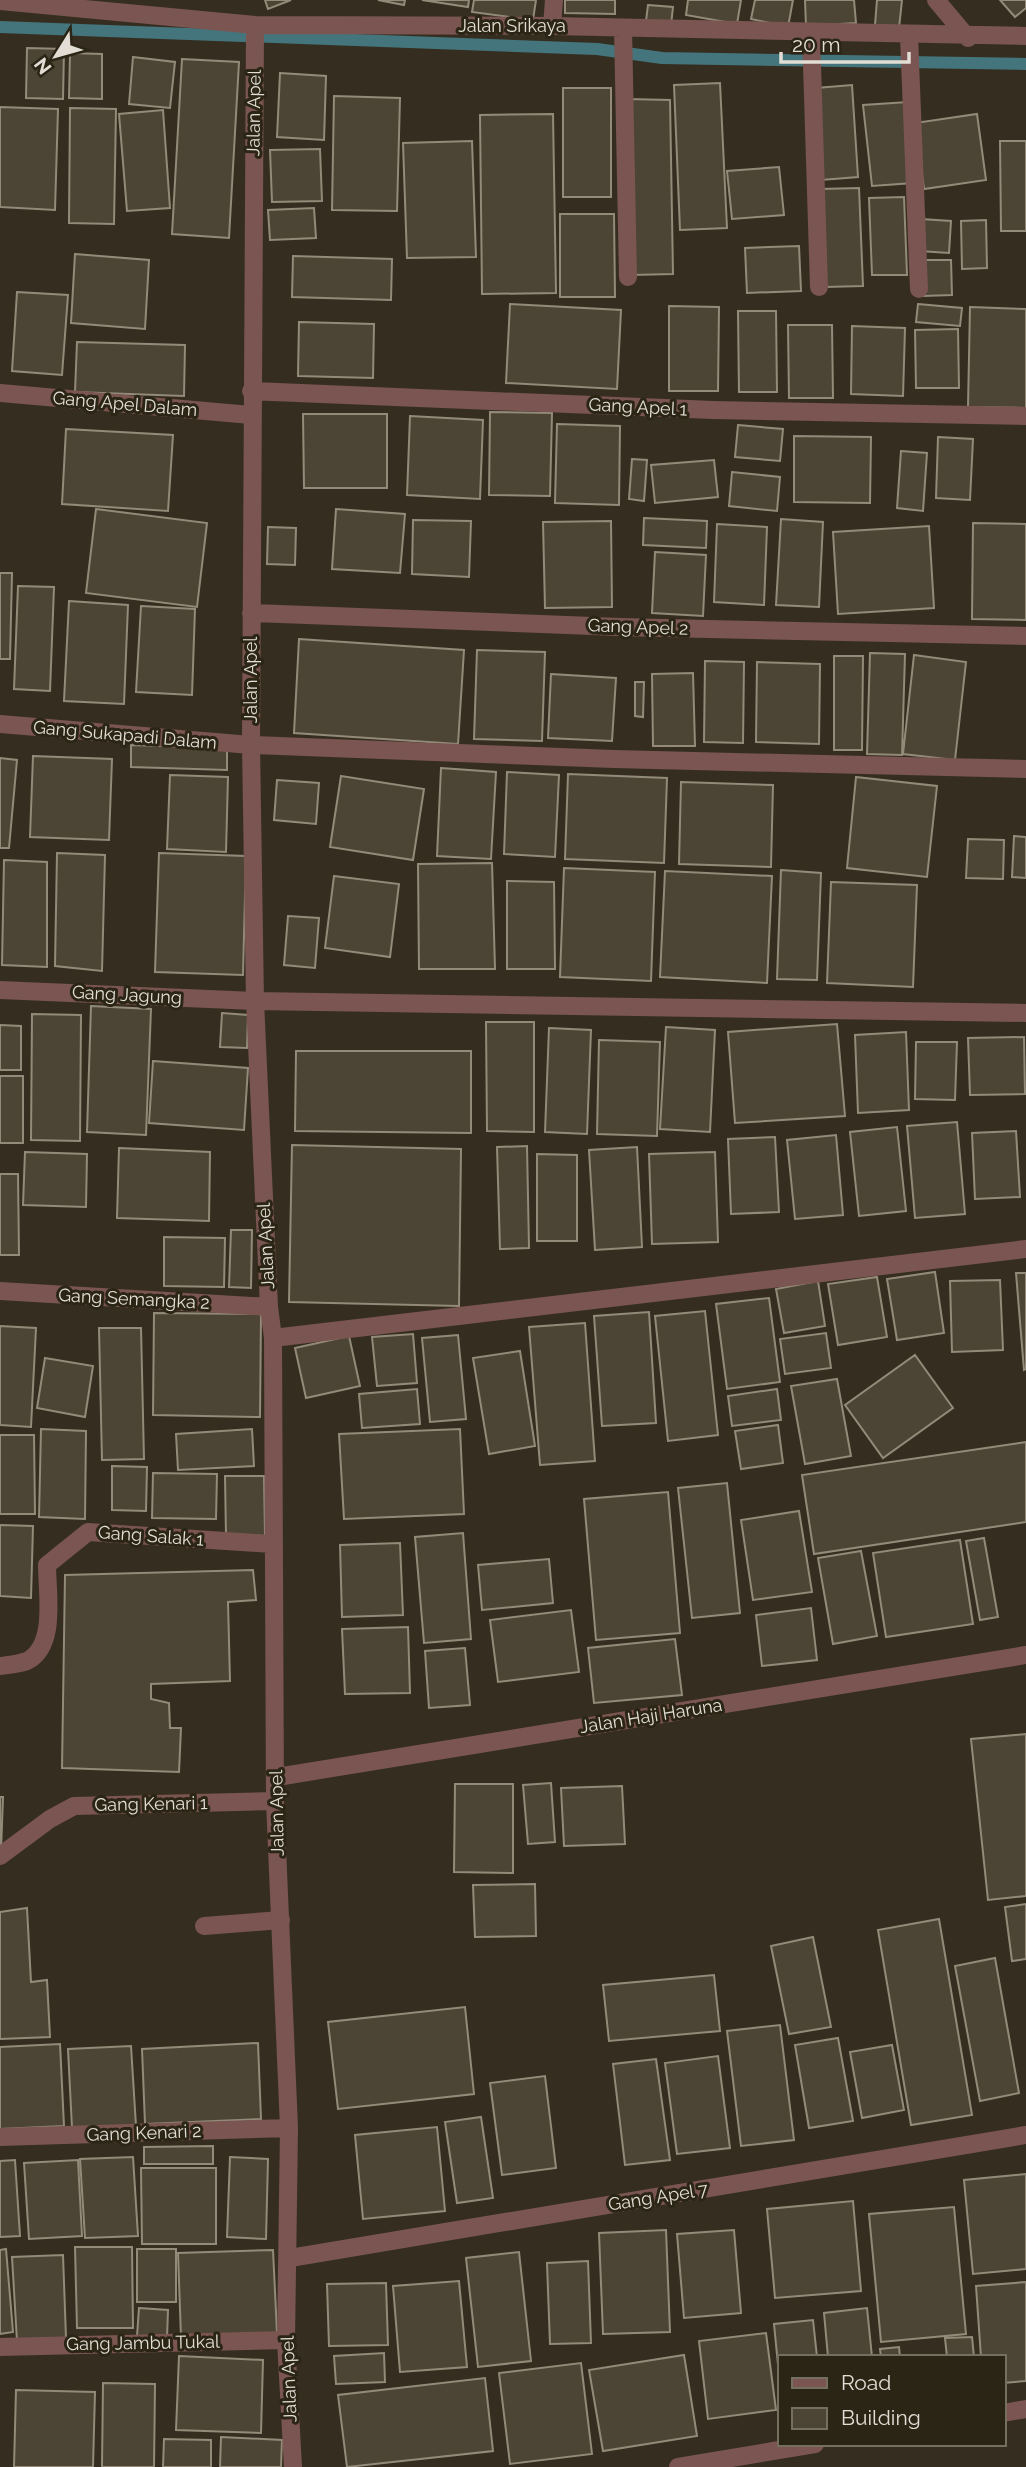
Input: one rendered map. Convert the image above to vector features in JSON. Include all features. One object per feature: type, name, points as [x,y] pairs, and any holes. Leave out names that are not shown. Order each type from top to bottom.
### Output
[{"type":"street","points":[[183,19],[185,0]]},
{"type":"street","points":[[552,26],[554,0]]},
{"type":"street","points":[[936,0],[968,37]]},
{"type":"street","name":"Jalan Srikaya","points":[[0,1],[255,25],[552,26],[909,36],[1026,36]]},
{"type":"street","name":"Jalan Apel","points":[[255,25],[251,745],[255,1001],[269,1307],[273,1338],[272,1544],[277,1777],[275,1801],[289,2128],[286,2340],[293,2467]]},
{"type":"street","points":[[623,28],[628,277]]},
{"type":"street","points":[[811,33],[819,288]]},
{"type":"street","points":[[909,36],[919,289]]},
{"type":"street","name":"Gang Apel 1","points":[[251,391],[713,410],[1026,416]]},
{"type":"street","name":"Gang Apel Dalam","points":[[0,393],[251,415]]},
{"type":"street","name":"Gang Apel 2","points":[[251,613],[606,626],[1026,636]]},
{"type":"street","name":"Gang Sukapadi Dalam","points":[[0,724],[251,745],[614,760],[1026,769]]},
{"type":"street","name":"Gang Jagung","points":[[0,989],[255,1001],[1026,1013]]},
{"type":"street","points":[[273,1338],[1026,1249]]},
{"type":"street","name":"Gang Semangka 2","points":[[0,1291],[269,1307]]},
{"type":"street","name":"Gang Salak 1","points":[[0,1666],[27,1661],[42,1649],[46,1635],[47,1564],[88,1532],[272,1544]]},
{"type":"street","name":"Jalan Haji Haruna","points":[[277,1777],[1026,1655]]},
{"type":"street","name":"Gang Kenari 1","points":[[0,1856],[50,1819],[74,1806],[275,1801]]},
{"type":"street","points":[[204,1926],[281,1920]]},
{"type":"street","name":"Gang Kenari 2","points":[[0,2137],[289,2128]]},
{"type":"street","name":"Gang Apel 7","points":[[289,2258],[1026,2135]]},
{"type":"street","name":"Gang Jambu Tukal","points":[[0,2347],[286,2340]]},
{"type":"street","points":[[1005,2413],[1026,2409]]},
{"type":"street","points":[[678,2467],[803,2446]]},
{"type":"building","points":[[265,0],[291,0],[268,9]]},
{"type":"building","points":[[378,0],[405,0],[404,5]]},
{"type":"building","points":[[422,0],[469,0],[468,7]]},
{"type":"building","points":[[474,0],[536,0],[533,20],[472,12]]},
{"type":"building","points":[[565,0],[615,0],[615,14],[565,13]]},
{"type":"building","points":[[688,0],[741,0],[737,24],[686,15]]},
{"type":"building","points":[[755,0],[793,0],[788,27],[751,19]]},
{"type":"building","points":[[805,0],[854,0],[856,23],[806,26]]},
{"type":"building","points":[[877,0],[902,0],[899,28],[875,25]]},
{"type":"building","points":[[1000,0],[1026,0],[1026,8],[1015,17]]},
{"type":"building","points":[[648,5],[673,7],[671,25],[646,21]]},
{"type":"building","points":[[27,48],[64,49],[63,99],[26,98]]},
{"type":"building","points":[[70,53],[102,54],[102,99],[69,98]]},
{"type":"building","points":[[133,57],[175,62],[170,108],[129,104]]},
{"type":"building","points":[[182,59],[239,62],[229,238],[172,234]]},
{"type":"building","points":[[280,73],[326,76],[324,140],[277,137]]},
{"type":"building","points":[[720,83],[727,228],[680,230],[674,85]]},
{"type":"building","points":[[852,85],[858,177],[821,180],[816,88]]},
{"type":"building","points":[[563,88],[611,88],[611,197],[563,197]]},
{"type":"building","points":[[334,96],[400,98],[397,211],[332,210]]},
{"type":"building","points":[[627,99],[670,100],[673,274],[631,275]]},
{"type":"building","points":[[908,102],[913,183],[872,186],[863,105]]},
{"type":"building","points":[[0,107],[58,109],[55,210],[0,207]]},
{"type":"building","points":[[70,108],[116,109],[114,224],[69,223]]},
{"type":"building","points":[[163,110],[170,208],[127,211],[119,114]]},
{"type":"building","points":[[553,114],[556,293],[482,294],[480,115]]},
{"type":"building","points":[[977,114],[986,180],[924,189],[915,123]]},
{"type":"building","points":[[472,141],[476,257],[407,258],[403,143]]},
{"type":"building","points":[[1000,141],[1026,141],[1026,231],[1001,231]]},
{"type":"building","points":[[320,149],[322,201],[272,202],[270,150]]},
{"type":"building","points":[[779,167],[784,215],[732,219],[727,171]]},
{"type":"building","points":[[859,188],[863,286],[825,287],[820,189]]},
{"type":"building","points":[[904,197],[907,275],[872,275],[869,198]]},
{"type":"building","points":[[314,208],[316,238],[270,240],[268,210]]},
{"type":"building","points":[[560,214],[614,214],[615,297],[560,297]]},
{"type":"building","points":[[921,219],[951,221],[949,253],[919,251]]},
{"type":"building","points":[[986,220],[987,268],[962,269],[961,221]]},
{"type":"building","points":[[799,246],[801,291],[747,293],[745,248]]},
{"type":"building","points":[[75,254],[149,260],[145,329],[71,323]]},
{"type":"building","points":[[293,256],[392,259],[391,300],[292,297]]},
{"type":"building","points":[[922,260],[951,260],[952,295],[923,296]]},
{"type":"building","points":[[17,292],[68,295],[62,375],[12,371]]},
{"type":"building","points":[[510,304],[621,310],[617,389],[506,383]]},
{"type":"building","points":[[918,304],[962,308],[960,326],[916,322]]},
{"type":"building","points":[[669,306],[719,307],[718,391],[669,391]]},
{"type":"building","points":[[970,307],[1026,309],[1026,408],[968,407]]},
{"type":"building","points":[[738,311],[776,311],[777,392],[739,392]]},
{"type":"building","points":[[299,322],[374,324],[373,378],[298,376]]},
{"type":"building","points":[[788,325],[832,325],[833,398],[789,398]]},
{"type":"building","points":[[852,326],[905,328],[903,396],[851,394]]},
{"type":"building","points":[[958,329],[959,388],[916,388],[915,330]]},
{"type":"building","points":[[77,342],[185,345],[184,396],[75,392]]},
{"type":"building","points":[[490,412],[552,413],[550,496],[489,495]]},
{"type":"building","points":[[303,414],[387,414],[387,488],[304,488]]},
{"type":"building","points":[[410,416],[483,420],[480,499],[407,495]]},
{"type":"building","points":[[557,424],[620,426],[619,505],[555,503]]},
{"type":"building","points":[[738,425],[783,429],[780,461],[735,457]]},
{"type":"building","points":[[66,429],[173,435],[168,511],[62,504]]},
{"type":"building","points":[[794,436],[871,437],[870,503],[794,502]]},
{"type":"building","points":[[938,437],[973,439],[970,500],[936,498]]},
{"type":"building","points":[[901,451],[927,453],[923,511],[897,508]]},
{"type":"building","points":[[632,459],[647,460],[644,501],[629,499]]},
{"type":"building","points":[[714,460],[718,497],[655,503],[651,465]]},
{"type":"building","points":[[732,472],[780,477],[777,511],[729,506]]},
{"type":"building","points":[[96,509],[207,523],[197,607],[86,593]]},
{"type":"building","points":[[336,509],[405,514],[400,573],[332,569]]},
{"type":"building","points":[[644,518],[707,521],[706,548],[643,545]]},
{"type":"building","points":[[781,519],[823,522],[819,607],[776,605]]},
{"type":"building","points":[[413,520],[471,521],[469,577],[412,574]]},
{"type":"building","points":[[611,521],[612,607],[545,608],[543,522]]},
{"type":"building","points":[[973,523],[1026,524],[1026,620],[972,619]]},
{"type":"building","points":[[717,524],[767,527],[764,605],[714,602]]},
{"type":"building","points":[[929,526],[934,608],[838,614],[833,532]]},
{"type":"building","points":[[268,527],[296,528],[295,565],[267,564]]},
{"type":"building","points":[[655,552],[706,555],[703,616],[652,613]]},
{"type":"building","points":[[0,573],[12,573],[10,659],[0,659]]},
{"type":"building","points":[[18,586],[54,587],[50,691],[14,689]]},
{"type":"building","points":[[69,601],[128,605],[124,704],[64,701]]},
{"type":"building","points":[[141,606],[195,609],[192,695],[136,692]]},
{"type":"building","points":[[299,639],[464,650],[458,744],[294,733]]},
{"type":"building","points":[[477,650],[545,652],[542,741],[474,739]]},
{"type":"building","points":[[870,653],[905,654],[902,755],[867,754]]},
{"type":"building","points":[[914,655],[966,662],[955,760],[903,754]]},
{"type":"building","points":[[834,656],[863,656],[862,750],[834,750]]},
{"type":"building","points":[[705,661],[744,662],[743,743],[704,742]]},
{"type":"building","points":[[757,662],[820,664],[819,744],[756,742]]},
{"type":"building","points":[[693,673],[695,746],[653,746],[652,674]]},
{"type":"building","points":[[551,674],[616,678],[612,741],[548,738]]},
{"type":"building","points":[[635,682],[644,682],[643,717],[635,716]]},
{"type":"building","points":[[131,745],[227,748],[227,770],[131,767]]},
{"type":"building","points":[[33,756],[112,759],[109,840],[30,837]]},
{"type":"building","points":[[0,758],[17,760],[9,848],[0,848]]},
{"type":"building","points":[[441,768],[496,772],[491,859],[437,856]]},
{"type":"building","points":[[507,772],[559,775],[555,857],[504,854]]},
{"type":"building","points":[[568,774],[667,778],[664,863],[565,859]]},
{"type":"building","points":[[170,775],[228,777],[226,852],[167,849]]},
{"type":"building","points":[[341,776],[424,789],[413,860],[330,847]]},
{"type":"building","points":[[856,777],[937,786],[927,877],[847,868]]},
{"type":"building","points":[[277,780],[319,783],[316,824],[274,820]]},
{"type":"building","points":[[681,782],[773,785],[771,867],[679,864]]},
{"type":"building","points":[[1014,836],[1026,837],[1026,878],[1012,877]]},
{"type":"building","points":[[968,839],[1004,840],[1003,879],[966,878]]},
{"type":"building","points":[[57,853],[105,855],[102,971],[55,966]]},
{"type":"building","points":[[159,853],[246,856],[243,975],[155,972]]},
{"type":"building","points":[[4,860],[47,862],[47,967],[2,965]]},
{"type":"building","points":[[492,863],[495,969],[419,969],[418,864]]},
{"type":"building","points":[[564,868],[655,872],[651,981],[560,977]]},
{"type":"building","points":[[781,870],[821,873],[817,980],[777,979]]},
{"type":"building","points":[[665,871],[772,876],[767,983],[660,977]]},
{"type":"building","points":[[334,876],[399,884],[390,957],[325,948]]},
{"type":"building","points":[[507,881],[554,882],[555,969],[507,969]]},
{"type":"building","points":[[831,882],[917,885],[913,987],[827,983]]},
{"type":"building","points":[[288,916],[319,918],[315,968],[284,965]]},
{"type":"building","points":[[91,1006],[151,1009],[146,1135],[87,1132]]},
{"type":"building","points":[[222,1013],[248,1015],[247,1048],[220,1047]]},
{"type":"building","points":[[32,1014],[81,1015],[80,1141],[31,1140]]},
{"type":"building","points":[[486,1022],[534,1022],[534,1132],[487,1131]]},
{"type":"building","points":[[837,1024],[845,1116],[735,1123],[728,1032]]},
{"type":"building","points":[[0,1025],[21,1026],[21,1070],[0,1070]]},
{"type":"building","points":[[666,1027],[715,1030],[710,1132],[660,1129]]},
{"type":"building","points":[[549,1028],[591,1030],[587,1134],[545,1132]]},
{"type":"building","points":[[906,1032],[909,1110],[858,1113],[855,1035]]},
{"type":"building","points":[[1024,1037],[1025,1094],[970,1095],[968,1038]]},
{"type":"building","points":[[599,1040],[660,1042],[657,1136],[597,1134]]},
{"type":"building","points":[[916,1042],[957,1042],[955,1100],[915,1099]]},
{"type":"building","points":[[296,1051],[471,1051],[471,1133],[295,1131]]},
{"type":"building","points":[[153,1061],[248,1068],[244,1130],[149,1123]]},
{"type":"building","points":[[0,1076],[23,1076],[23,1143],[0,1143]]},
{"type":"building","points":[[957,1122],[965,1214],[915,1218],[907,1126]]},
{"type":"building","points":[[897,1127],[906,1211],[859,1216],[850,1132]]},
{"type":"building","points":[[1016,1131],[1020,1197],[975,1199],[972,1133]]},
{"type":"building","points":[[836,1135],[843,1215],[795,1219],[787,1140]]},
{"type":"building","points":[[775,1137],[779,1212],[731,1214],[728,1139]]},
{"type":"building","points":[[292,1145],[461,1149],[459,1306],[289,1302]]},
{"type":"building","points":[[527,1146],[529,1248],[500,1249],[497,1147]]},
{"type":"building","points":[[637,1147],[642,1247],[595,1250],[589,1150]]},
{"type":"building","points":[[119,1148],[210,1152],[209,1221],[117,1218]]},
{"type":"building","points":[[25,1152],[87,1154],[86,1207],[23,1205]]},
{"type":"building","points":[[715,1152],[718,1242],[652,1244],[649,1154]]},
{"type":"building","points":[[537,1154],[577,1155],[577,1241],[537,1241]]},
{"type":"building","points":[[0,1174],[18,1174],[19,1255],[0,1255]]},
{"type":"building","points":[[231,1230],[252,1230],[251,1288],[229,1287]]},
{"type":"building","points":[[164,1237],[225,1238],[224,1287],[164,1286]]},
{"type":"building","points":[[935,1272],[944,1333],[897,1340],[887,1279]]},
{"type":"building","points":[[1016,1273],[1026,1273],[1024,1370]]},
{"type":"building","points":[[877,1277],[887,1337],[838,1345],[828,1284]]},
{"type":"building","points":[[1000,1280],[1003,1350],[952,1352],[950,1281]]},
{"type":"building","points":[[818,1281],[825,1326],[784,1333],[776,1289]]},
{"type":"building","points":[[769,1298],[780,1382],[727,1389],[716,1304]]},
{"type":"building","points":[[705,1311],[718,1435],[668,1441],[655,1316]]},
{"type":"building","points":[[649,1312],[656,1423],[602,1426],[594,1316]]},
{"type":"building","points":[[154,1313],[261,1314],[260,1417],[153,1415]]},
{"type":"building","points":[[585,1323],[595,1461],[540,1465],[529,1327]]},
{"type":"building","points":[[0,1326],[36,1328],[31,1427],[0,1425]]},
{"type":"building","points":[[99,1328],[141,1328],[144,1459],[102,1460]]},
{"type":"building","points":[[826,1333],[831,1368],[785,1374],[780,1339]]},
{"type":"building","points":[[413,1334],[417,1383],[377,1386],[372,1337]]},
{"type":"building","points":[[458,1335],[466,1419],[430,1422],[422,1338]]},
{"type":"building","points":[[349,1336],[360,1386],[306,1398],[295,1348]]},
{"type":"building","points":[[520,1351],[535,1446],[489,1454],[473,1358]]},
{"type":"building","points":[[915,1355],[953,1408],[883,1458],[845,1405]]},
{"type":"building","points":[[45,1358],[93,1366],[85,1417],[37,1408]]},
{"type":"building","points":[[837,1379],[851,1456],[805,1464],[791,1386]]},
{"type":"building","points":[[417,1389],[420,1424],[362,1428],[359,1394]]},
{"type":"building","points":[[777,1389],[781,1420],[732,1426],[728,1396]]},
{"type":"building","points":[[778,1425],[783,1463],[741,1469],[735,1431]]},
{"type":"building","points":[[41,1429],[86,1431],[85,1519],[39,1517]]},
{"type":"building","points":[[252,1429],[254,1466],[178,1470],[176,1434]]},
{"type":"building","points":[[460,1429],[464,1514],[344,1519],[339,1434]]},
{"type":"building","points":[[0,1435],[34,1435],[35,1514],[0,1514]]},
{"type":"building","points":[[1026,1442],[1026,1522],[814,1554],[802,1475]]},
{"type":"building","points":[[112,1466],[147,1467],[146,1511],[112,1510]]},
{"type":"building","points":[[153,1473],[217,1474],[216,1519],[152,1518]]},
{"type":"building","points":[[225,1476],[264,1476],[265,1536],[226,1536]]},
{"type":"building","points":[[727,1483],[740,1613],[692,1618],[678,1488]]},
{"type":"building","points":[[668,1492],[680,1633],[596,1640],[584,1499]]},
{"type":"building","points":[[799,1511],[812,1592],[753,1600],[741,1520]]},
{"type":"building","points":[[0,1525],[33,1526],[31,1598],[0,1596]]},
{"type":"building","points":[[463,1533],[471,1639],[424,1643],[415,1537]]},
{"type":"building","points":[[984,1538],[998,1617],[980,1620],[966,1541]]},
{"type":"building","points":[[960,1540],[973,1624],[886,1637],[873,1553]]},
{"type":"building","points":[[400,1543],[403,1615],[342,1617],[340,1545]]},
{"type":"building","points":[[861,1551],[877,1636],[833,1644],[818,1558]]},
{"type":"building","points":[[549,1559],[553,1603],[482,1610],[478,1565]]},
{"type":"building","points":[[253,1570],[256,1600],[228,1602],[230,1681],[151,1684],[151,1699],[169,1703],[170,1728],[181,1728],[179,1772],[62,1768],[65,1575]]},
{"type":"building","points":[[811,1608],[817,1660],[762,1666],[756,1615]]},
{"type":"building","points":[[571,1610],[579,1672],[498,1682],[490,1620]]},
{"type":"building","points":[[408,1627],[410,1693],[345,1694],[342,1629]]},
{"type":"building","points":[[675,1639],[682,1695],[594,1703],[588,1648]]},
{"type":"building","points":[[465,1648],[470,1705],[429,1708],[425,1651]]},
{"type":"building","points":[[1026,1734],[1026,1896],[988,1900],[971,1739]]},
{"type":"building","points":[[551,1783],[555,1842],[528,1844],[523,1785]]},
{"type":"building","points":[[455,1784],[513,1784],[513,1873],[454,1872]]},
{"type":"building","points":[[622,1786],[625,1844],[564,1846],[561,1788]]},
{"type":"building","points":[[0,1797],[3,1797],[1,1851],[0,1851]]},
{"type":"building","points":[[535,1884],[536,1936],[475,1937],[473,1885]]},
{"type":"building","points":[[1026,1904],[1026,1959],[1012,1961],[1005,1907]]},
{"type":"building","points":[[27,1908],[31,1982],[47,1980],[50,2037],[0,2039],[0,1912]]},
{"type":"building","points":[[939,1919],[972,2115],[911,2125],[878,1930]]},
{"type":"building","points":[[813,1937],[831,2027],[789,2034],[771,1946]]},
{"type":"building","points":[[995,1958],[1019,2093],[980,2101],[955,1966]]},
{"type":"building","points":[[714,1975],[720,2031],[609,2041],[603,1985]]},
{"type":"building","points":[[465,2007],[474,2094],[338,2109],[328,2022]]},
{"type":"building","points":[[780,2025],[794,2140],[741,2146],[727,2031]]},
{"type":"building","points":[[838,2038],[853,2121],[809,2128],[795,2045]]},
{"type":"building","points":[[258,2043],[261,2119],[145,2124],[142,2049]]},
{"type":"building","points":[[60,2044],[64,2126],[0,2129],[0,2047]]},
{"type":"building","points":[[892,2045],[904,2110],[862,2118],[850,2052]]},
{"type":"building","points":[[131,2046],[136,2126],[72,2128],[68,2049]]},
{"type":"building","points":[[718,2056],[730,2148],[677,2154],[665,2063]]},
{"type":"building","points":[[656,2059],[670,2160],[625,2165],[613,2064]]},
{"type":"building","points":[[545,2076],[556,2168],[502,2175],[490,2083]]},
{"type":"building","points":[[481,2117],[493,2198],[457,2203],[445,2122]]},
{"type":"building","points":[[437,2127],[445,2211],[363,2219],[355,2135]]},
{"type":"building","points":[[213,2146],[213,2164],[144,2164],[144,2147]]},
{"type":"building","points":[[133,2157],[138,2236],[85,2238],[80,2159]]},
{"type":"building","points":[[230,2157],[268,2159],[266,2239],[227,2237]]},
{"type":"building","points":[[15,2160],[20,2236],[0,2237],[0,2161]]},
{"type":"building","points":[[78,2160],[82,2236],[29,2239],[24,2163]]},
{"type":"building","points":[[141,2168],[216,2168],[216,2244],[142,2244]]},
{"type":"building","points":[[1026,2174],[1026,2269],[973,2274],[964,2180]]},
{"type":"building","points":[[853,2201],[861,2291],[775,2298],[767,2209]]},
{"type":"building","points":[[954,2207],[966,2334],[881,2342],[869,2214]]},
{"type":"building","points":[[666,2230],[670,2332],[603,2334],[599,2233]]},
{"type":"building","points":[[734,2230],[741,2313],[684,2318],[677,2234]]},
{"type":"building","points":[[75,2247],[132,2247],[133,2328],[77,2328]]},
{"type":"building","points":[[6,2249],[13,2332],[0,2334],[0,2250]]},
{"type":"building","points":[[137,2249],[176,2249],[176,2302],[137,2302]]},
{"type":"building","points":[[273,2250],[277,2333],[181,2337],[178,2253]]},
{"type":"building","points":[[519,2252],[531,2361],[478,2367],[466,2258]]},
{"type":"building","points":[[63,2255],[66,2338],[17,2341],[12,2257]]},
{"type":"building","points":[[588,2261],[591,2343],[550,2344],[547,2263]]},
{"type":"building","points":[[459,2281],[467,2367],[400,2372],[393,2286]]},
{"type":"building","points":[[1026,2282],[1026,2381],[1005,2383],[1005,2355],[981,2355],[976,2286]]},
{"type":"building","points":[[386,2283],[388,2345],[329,2346],[327,2284]]},
{"type":"building","points":[[139,2308],[168,2310],[167,2338],[137,2336]]},
{"type":"building","points":[[867,2308],[872,2355],[828,2355],[824,2313]]},
{"type":"building","points":[[813,2320],[817,2355],[778,2355],[778,2365],[774,2324]]},
{"type":"building","points":[[766,2333],[776,2410],[708,2419],[699,2341]]},
{"type":"building","points":[[972,2337],[974,2355],[947,2355],[945,2338]]},
{"type":"building","points":[[899,2347],[900,2355],[881,2355],[880,2349]]},
{"type":"building","points":[[384,2353],[385,2382],[336,2384],[334,2356]]},
{"type":"building","points":[[684,2355],[697,2436],[603,2451],[589,2370]]},
{"type":"building","points":[[179,2356],[263,2360],[261,2433],[176,2430]]},
{"type":"building","points":[[581,2363],[592,2454],[510,2464],[499,2373]]},
{"type":"building","points":[[485,2378],[493,2451],[347,2467],[338,2395]]},
{"type":"building","points":[[103,2383],[155,2384],[154,2467],[102,2467]]},
{"type":"building","points":[[16,2390],[95,2392],[93,2467],[14,2467]]},
{"type":"building","points":[[221,2437],[282,2440],[281,2467],[220,2467]]},
{"type":"building","points":[[164,2439],[211,2440],[211,2467],[163,2467]]},
{"type":"waterway","points":[[0,27],[597,49],[662,58],[1026,64]]}]
